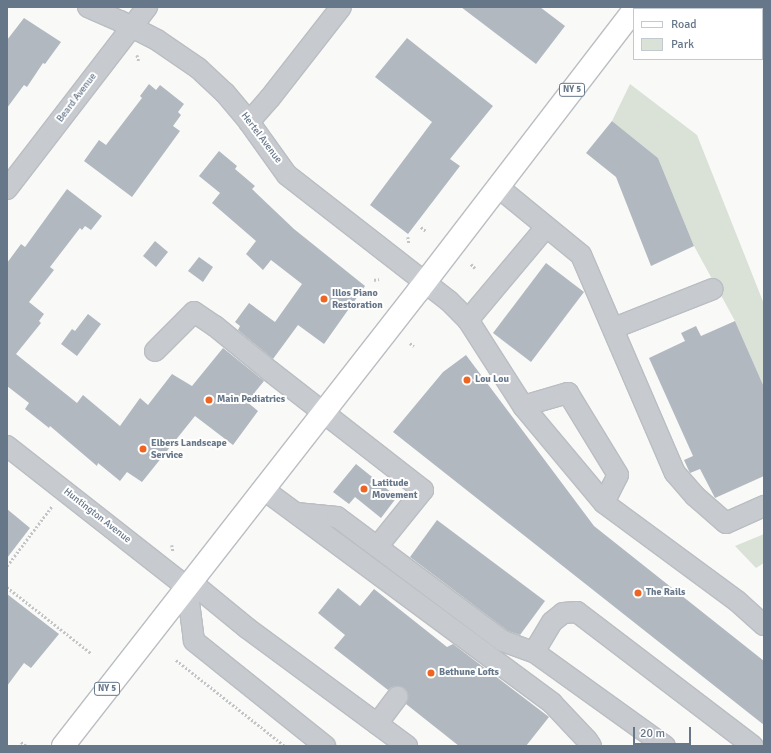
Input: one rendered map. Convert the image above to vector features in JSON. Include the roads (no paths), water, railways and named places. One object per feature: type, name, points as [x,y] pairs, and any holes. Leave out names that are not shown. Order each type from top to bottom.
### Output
[{"type":"main road","name":"NY 5","points":[[63,746],[498,188],[633,12]]},
{"type":"street","name":"Hertel Avenue","points":[[88,7],[157,40],[198,68],[225,93],[249,122],[287,175],[449,301],[468,320],[522,406],[604,503],[737,601],[764,625]]},
{"type":"street","name":"Beard Avenue","points":[[7,189],[147,7]]},
{"type":"street","points":[[249,122],[270,98],[341,7]]},
{"type":"street","points":[[498,188],[581,255],[614,328],[675,473],[695,496],[726,522],[764,506]]},
{"type":"street","points":[[468,320],[546,227]]},
{"type":"street","points":[[614,328],[713,289]]},
{"type":"street","points":[[155,351],[194,312],[216,326],[323,413],[423,490],[377,547]]},
{"type":"street","points":[[522,406],[568,393],[618,475],[604,503]]},
{"type":"street","name":"Huntington Avenue","points":[[7,446],[189,585],[407,746]]},
{"type":"street","points":[[263,489],[554,705],[591,746]]},
{"type":"street","points":[[296,513],[337,517],[503,641],[534,652],[664,746]]},
{"type":"street","points":[[189,585],[194,641],[325,746]]},
{"type":"street","points":[[534,652],[552,622],[563,613],[577,612],[753,746]]},
{"type":"street","points":[[377,724],[397,697]]},
{"type":"place","name":"Illos Piano Restoration","points":[[324,299]]},
{"type":"place","name":"Lou Lou","points":[[467,380]]},
{"type":"place","name":"Main Pediatrics","points":[[209,400]]},
{"type":"place","name":"Elbers Landscape Service","points":[[143,449]]},
{"type":"place","name":"Latitude Movement","points":[[364,489]]},
{"type":"place","name":"The Rails","points":[[638,593]]},
{"type":"place","name":"Bethune Lofts","points":[[431,673]]}]
